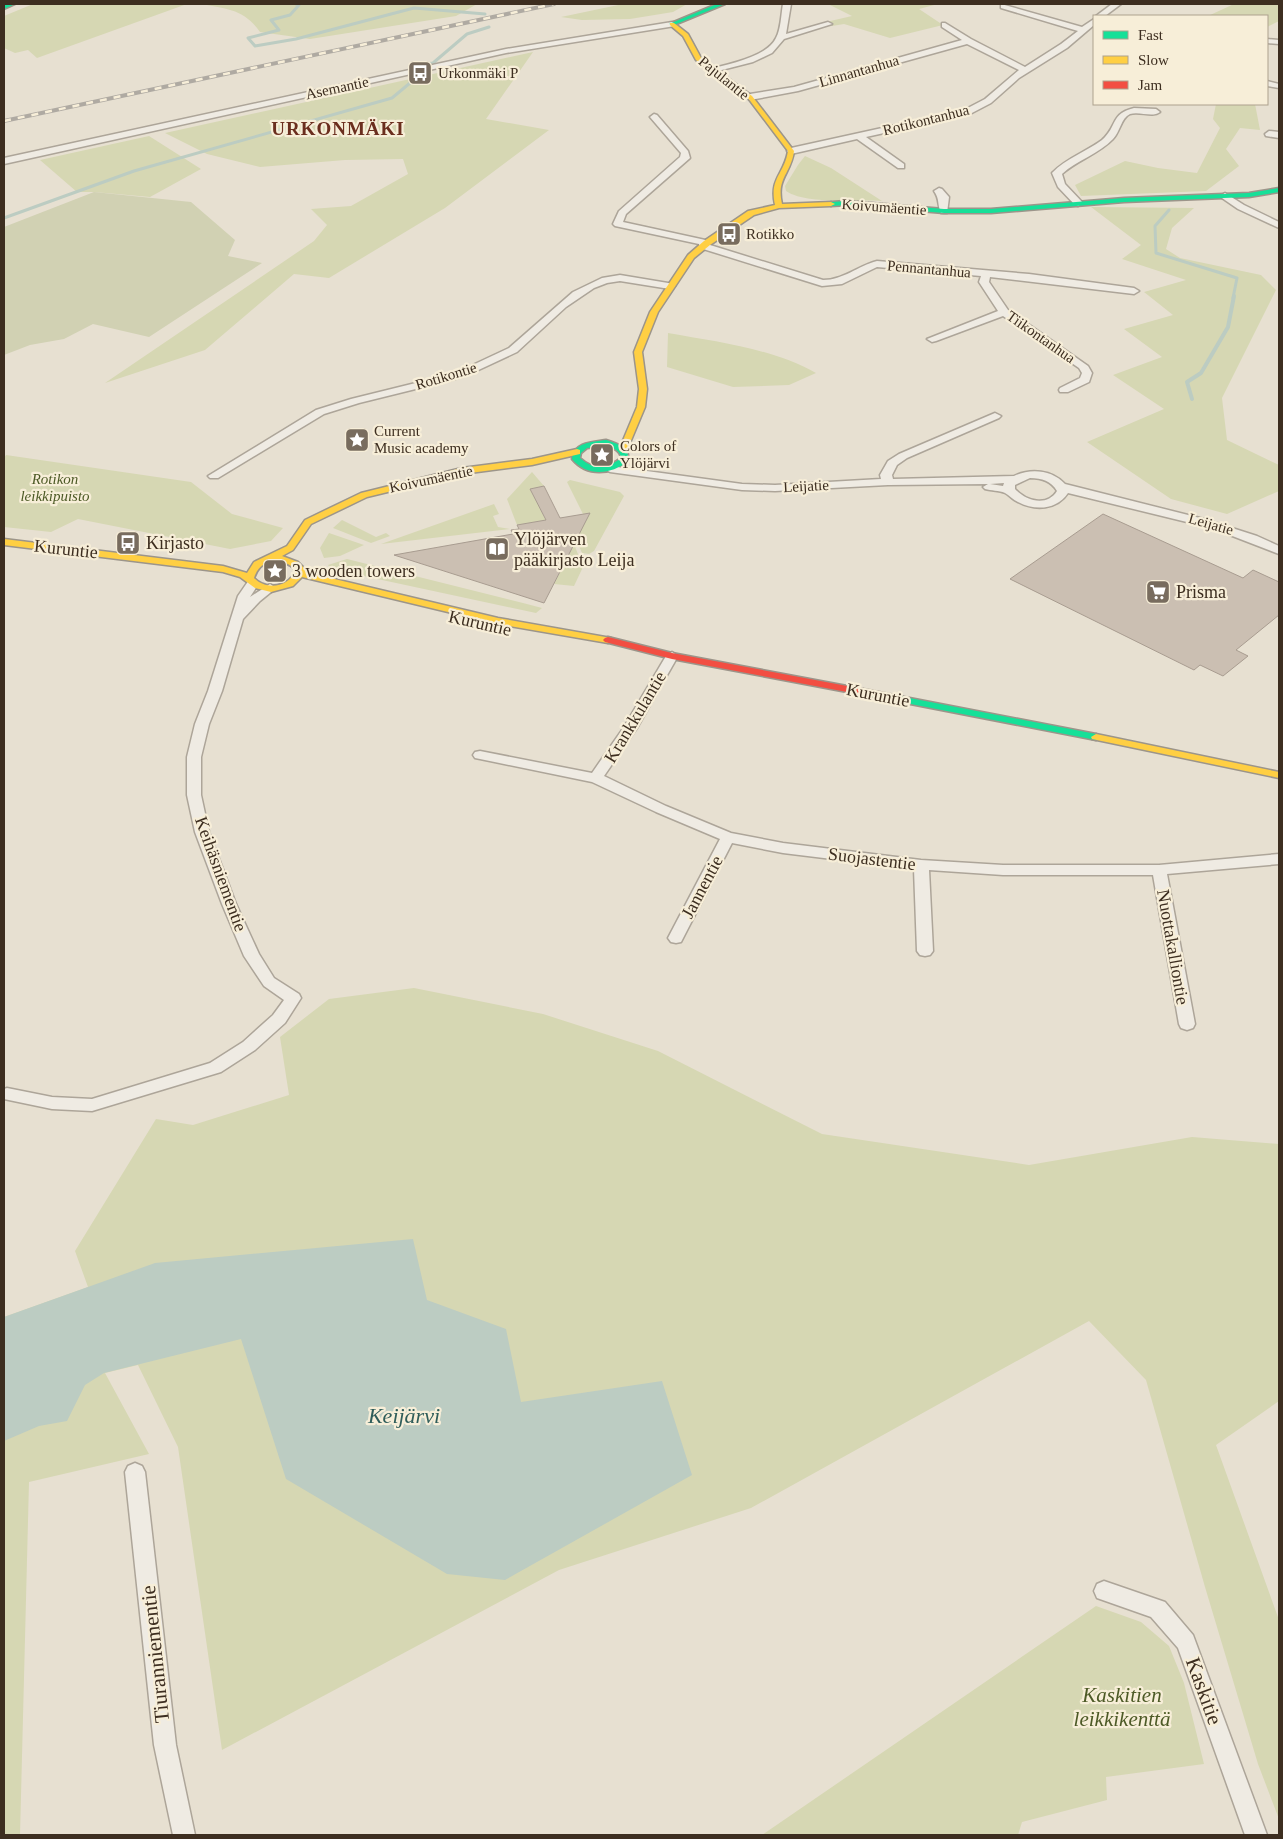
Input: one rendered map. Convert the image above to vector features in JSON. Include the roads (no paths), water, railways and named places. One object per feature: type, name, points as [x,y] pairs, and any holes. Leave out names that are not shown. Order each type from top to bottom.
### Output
[{"type":"street","points":[[4,7],[12,4]]},
{"type":"street","points":[[672,24],[722,4]]},
{"type":"street","points":[[713,71],[760,55],[775,46],[780,38],[787,4]]},
{"type":"street","points":[[1101,15],[1117,4]]},
{"type":"street","points":[[1004,6],[1084,30]]},
{"type":"street","name":"Rotikontanhua","points":[[791,151],[967,112],[988,101],[1025,70],[1059,50],[1093,22]]},
{"type":"street","name":"Pajulantie","points":[[672,24],[686,35],[698,59],[750,97],[791,151]]},
{"type":"street","name":"Asemantie","points":[[4,161],[506,51],[672,24]]},
{"type":"street","points":[[780,38],[828,24]]},
{"type":"street","points":[[945,25],[968,41],[1025,70]]},
{"type":"street","name":"Linnantanhua","points":[[750,97],[795,89],[968,41]]},
{"type":"street","points":[[1078,203],[1061,186],[1057,173],[1111,138],[1118,128],[1120,118],[1126,113],[1156,112]]},
{"type":"street","name":"Pennantanhua","points":[[654,117],[685,153],[685,158],[622,213],[618,224],[705,244],[822,283],[834,284],[843,282],[869,266],[876,264],[1093,284],[1134,291]]},
{"type":"street","points":[[1269,134],[1279,135]]},
{"type":"street","points":[[859,136],[901,166]]},
{"type":"street","points":[[779,206],[774,190],[775,182],[791,160],[791,151]]},
{"type":"street","name":"Koivumäentie","points":[[624,455],[632,427],[641,407],[643,389],[638,352],[654,312],[691,257],[705,244],[751,213],[779,206],[847,203],[944,211],[991,211],[1078,203],[1225,196],[1279,190]]},
{"type":"street","points":[[939,191],[944,198],[944,211]]},
{"type":"street","points":[[1225,196],[1241,206],[1279,224]]},
{"type":"street","name":"Tiikontanhua","points":[[986,274],[984,282],[1004,312],[1083,366],[1087,373],[1085,380],[1064,390]]},
{"type":"street","name":"Rotikontie","points":[[214,476],[320,412],[355,401],[448,378],[501,357],[518,346],[573,296],[599,282],[619,277],[670,286]]},
{"type":"street","points":[[932,339],[1004,312]]},
{"type":"street","points":[[888,482],[886,475],[888,469],[898,460],[995,416]]},
{"type":"street","points":[[606,443],[624,455],[622,463],[610,468],[588,468],[577,457],[586,446],[606,443],[632,427]]},
{"type":"street","name":"Leijatie","points":[[624,455],[664,476]]},
{"type":"street","name":"Koivumäentie","points":[[265,561],[290,548],[308,522],[364,495],[462,471],[577,457]]},
{"type":"street","name":"Leijatie","points":[[610,468],[742,487],[775,488],[888,482],[1012,485],[1033,475],[1044,476],[1054,480],[1061,488],[1184,517],[1243,534],[1279,550]]},
{"type":"street","name":"Leijatie","points":[[1012,485],[1014,496],[1033,504],[1110,501]]},
{"type":"street","points":[[1054,502],[1061,497],[1063,491],[1061,488]]},
{"type":"street","name":"Koivumäentie","points":[[298,569],[306,538],[314,526],[332,509]]},
{"type":"street","name":"Kuruntie","points":[[4,542],[223,569],[270,588]]},
{"type":"street","name":"Kuruntie","points":[[128,556],[265,561],[284,559],[298,569],[498,621],[619,642],[672,656],[1085,734],[1279,775]]},
{"type":"street","points":[[251,581],[250,570],[265,561]]},
{"type":"street","points":[[270,588],[290,584],[298,569]]},
{"type":"street","name":"Keihäsniementie","points":[[7,1094],[52,1103],[92,1105],[215,1068],[249,1046],[278,1019],[293,998],[269,982],[252,956],[202,832],[194,795],[194,757],[202,724],[215,691],[244,596],[251,581]]},
{"type":"street","name":"Kuruntie","points":[[290,584],[372,596],[447,616],[548,638],[618,651],[672,656]]},
{"type":"street","name":"Keihäsniementie","points":[[238,619],[256,598],[270,588]]},
{"type":"street","name":"Krankkulantie","points":[[596,778],[630,728],[672,656]]},
{"type":"street","name":"Kuruntie","points":[[1085,734],[1268,761]]},
{"type":"street","name":"Suojastentie","points":[[480,755],[596,778],[661,809],[728,837],[783,848],[921,865],[1003,870],[1159,870],[1279,859]]},
{"type":"street","name":"Jannentie","points":[[676,938],[728,837]]},
{"type":"street","points":[[921,865],[925,951]]},
{"type":"street","name":"Nuottakalliontie","points":[[1159,870],[1187,1024]]},
{"type":"street","name":"Tiuranniementie","points":[[135,1472],[165,1745],[184,1835]]},
{"type":"street","name":"Kaskitie","points":[[1104,1591],[1158,1609],[1186,1642],[1256,1835]]},
{"type":"water","name":"Keijärvi","points":[[413,1239],[427,1300],[506,1329],[521,1402],[662,1381],[692,1475],[505,1580],[447,1574],[286,1479],[241,1339],[104,1373],[85,1385],[67,1421],[39,1426],[4,1441],[4,1317],[155,1263]]},
{"type":"waterway","points":[[296,4],[299,5],[290,15],[271,20],[279,30],[248,38],[255,46],[296,39],[414,8],[485,14]]},
{"type":"waterway","points":[[4,218],[134,171],[392,98],[416,78],[410,66],[433,63],[467,34],[489,27]]},
{"type":"waterway","points":[[1169,210],[1155,226],[1156,253],[1237,278],[1233,298]]},
{"type":"waterway","points":[[1192,399],[1187,382],[1201,373],[1228,327],[1234,296]]},
{"type":"railway","points":[[4,121],[554,4]]},
{"type":"place","name":"Urkonmäki P","points":[[420,73]]},
{"type":"place","name":"Rotikko","points":[[729,234]]},
{"type":"place","name":"Current Music academy","points":[[357,440]]},
{"type":"place","name":"Colors of Ylöjärvi","points":[[602,455]]},
{"type":"place","name":"Kirjasto","points":[[128,543]]},
{"type":"place","name":"Ylöjärven pääkirjasto Leija","points":[[497,549]]},
{"type":"place","name":"3 wooden towers","points":[[275,571]]},
{"type":"place","name":"Prisma","points":[[1158,592]]},
{"type":"district","name":"URKONMÄKI","points":[[338,128]]},
{"type":"park label","name":"Rotikon leikkipuisto","points":[[55,488]]},
{"type":"park label","name":"Kaskitien leikkikenttä","points":[[1122,1707]]}]
